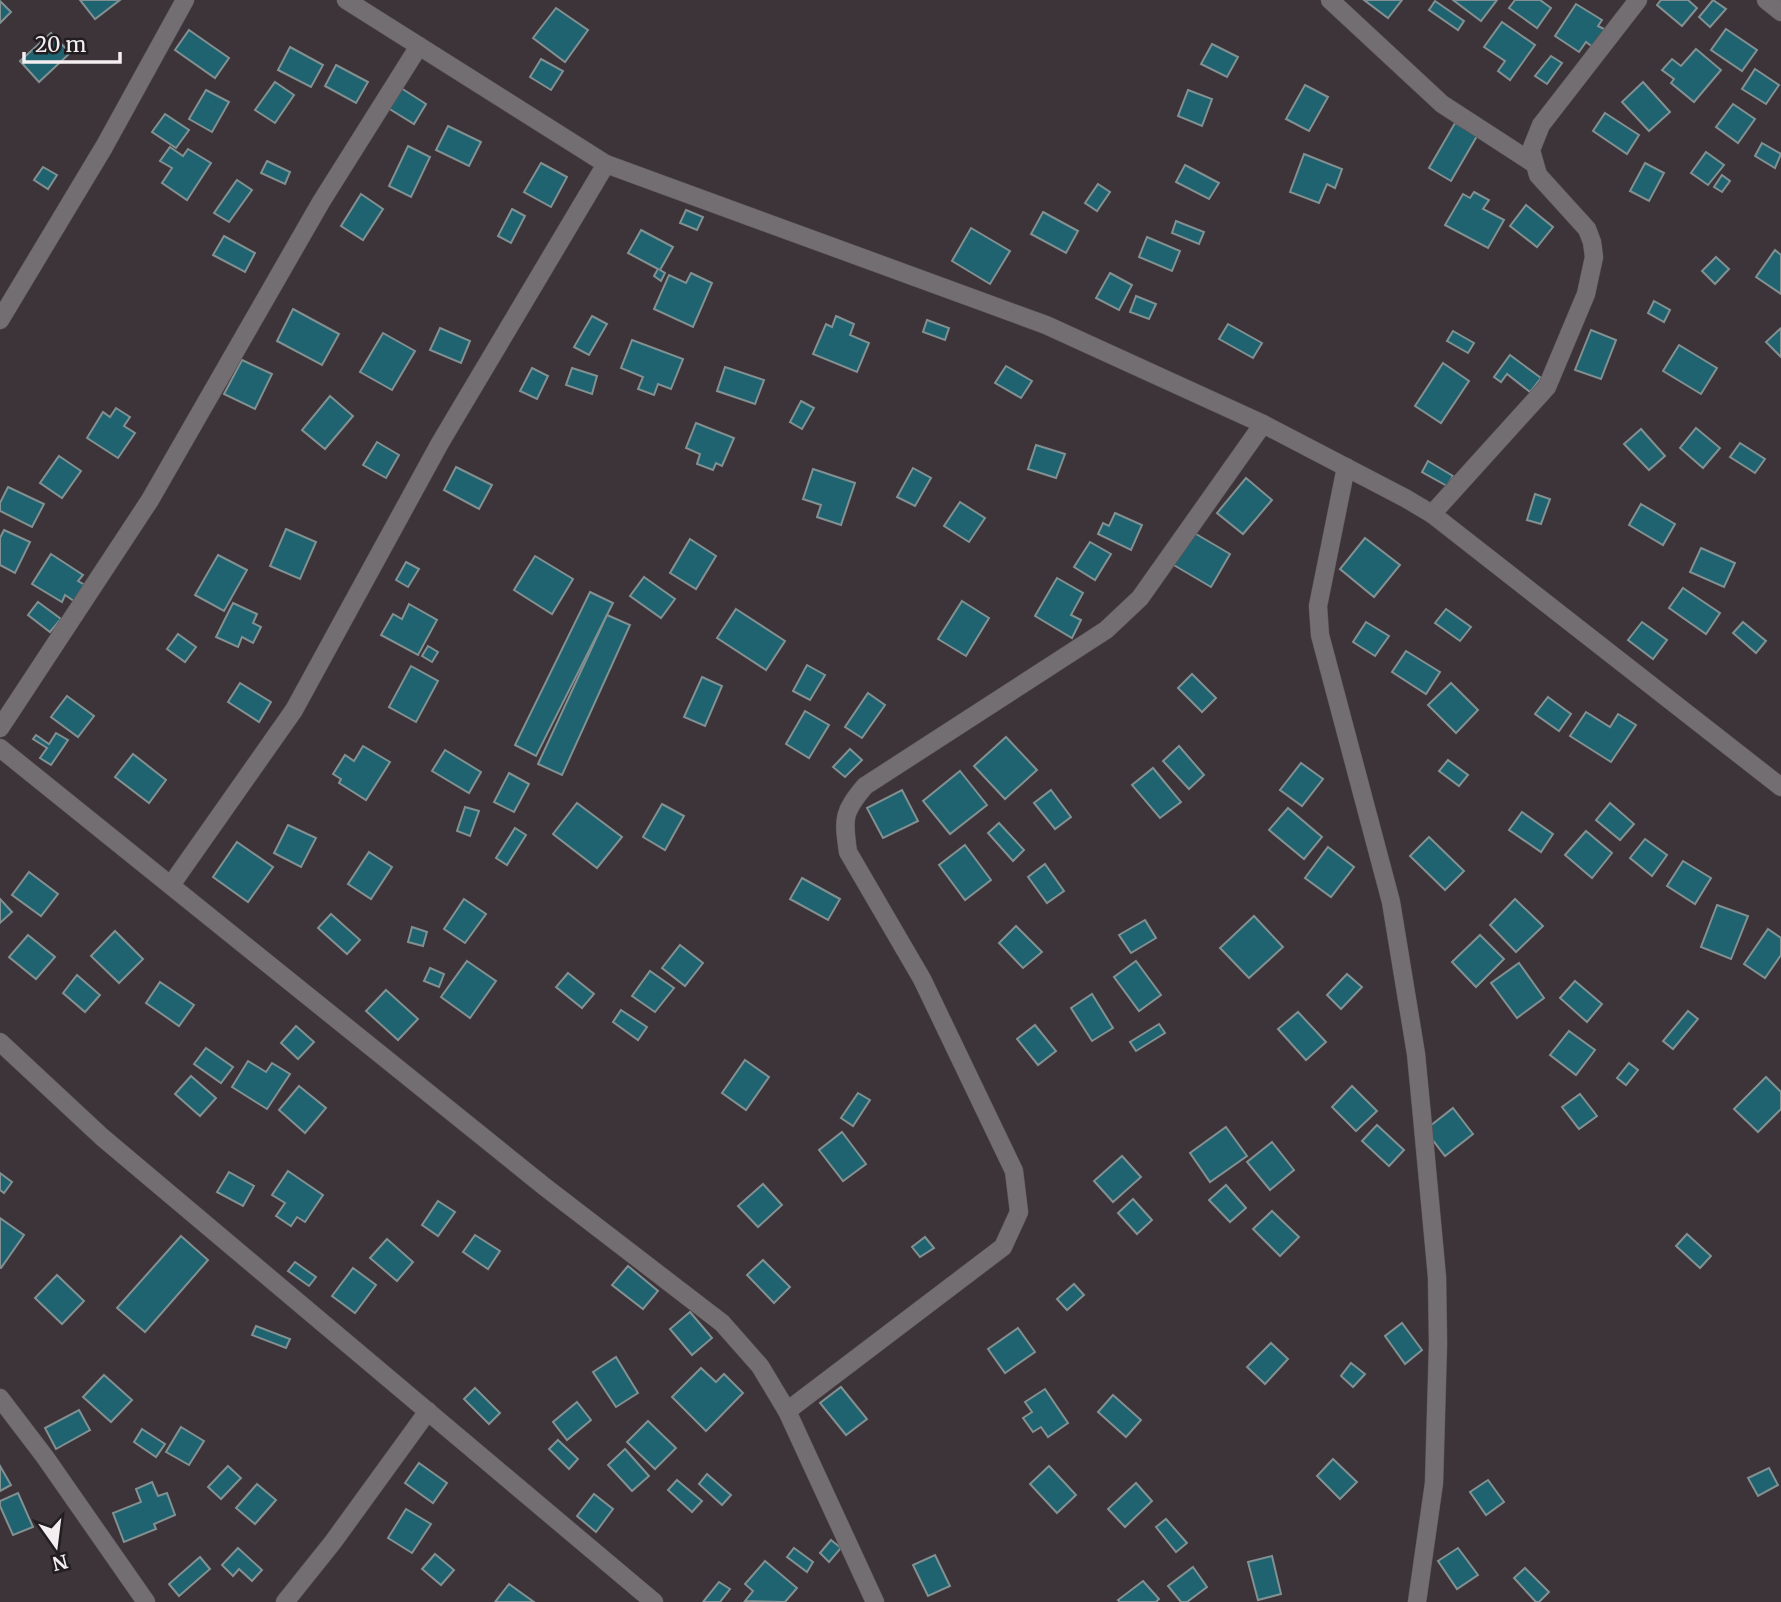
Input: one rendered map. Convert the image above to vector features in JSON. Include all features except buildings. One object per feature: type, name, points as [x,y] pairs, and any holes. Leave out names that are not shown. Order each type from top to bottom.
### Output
[{"type":"street","points":[[0,320],[104,147],[185,0]]},
{"type":"street","points":[[346,0],[606,164],[1046,325],[1263,424],[1432,514],[1781,787]]},
{"type":"street","points":[[1330,0],[1442,104],[1533,163]]},
{"type":"street","points":[[1432,514],[1547,387],[1586,294],[1594,257],[1587,229],[1538,175],[1531,150],[1541,125],[1639,0]]},
{"type":"street","points":[[1766,0],[1781,12]]},
{"type":"street","points":[[0,728],[150,500],[321,202],[419,46]]},
{"type":"street","points":[[171,885],[294,710],[440,443],[606,164]]},
{"type":"street","points":[[787,1411],[1003,1247],[1020,1212],[1014,1171],[922,979],[848,852],[845,831],[848,806],[865,786],[1115,622],[1140,598],[1263,424]]},
{"type":"street","points":[[1346,467],[1318,606],[1320,635],[1391,902],[1416,1054],[1437,1277],[1434,1483],[1417,1602]]},
{"type":"street","points":[[0,748],[545,1187],[722,1323],[760,1366],[787,1411],[875,1602]]},
{"type":"street","points":[[0,1042],[102,1137],[654,1602]]},
{"type":"street","points":[[0,1398],[45,1457],[146,1602]]},
{"type":"street","points":[[285,1602],[333,1542],[428,1411]]}]
